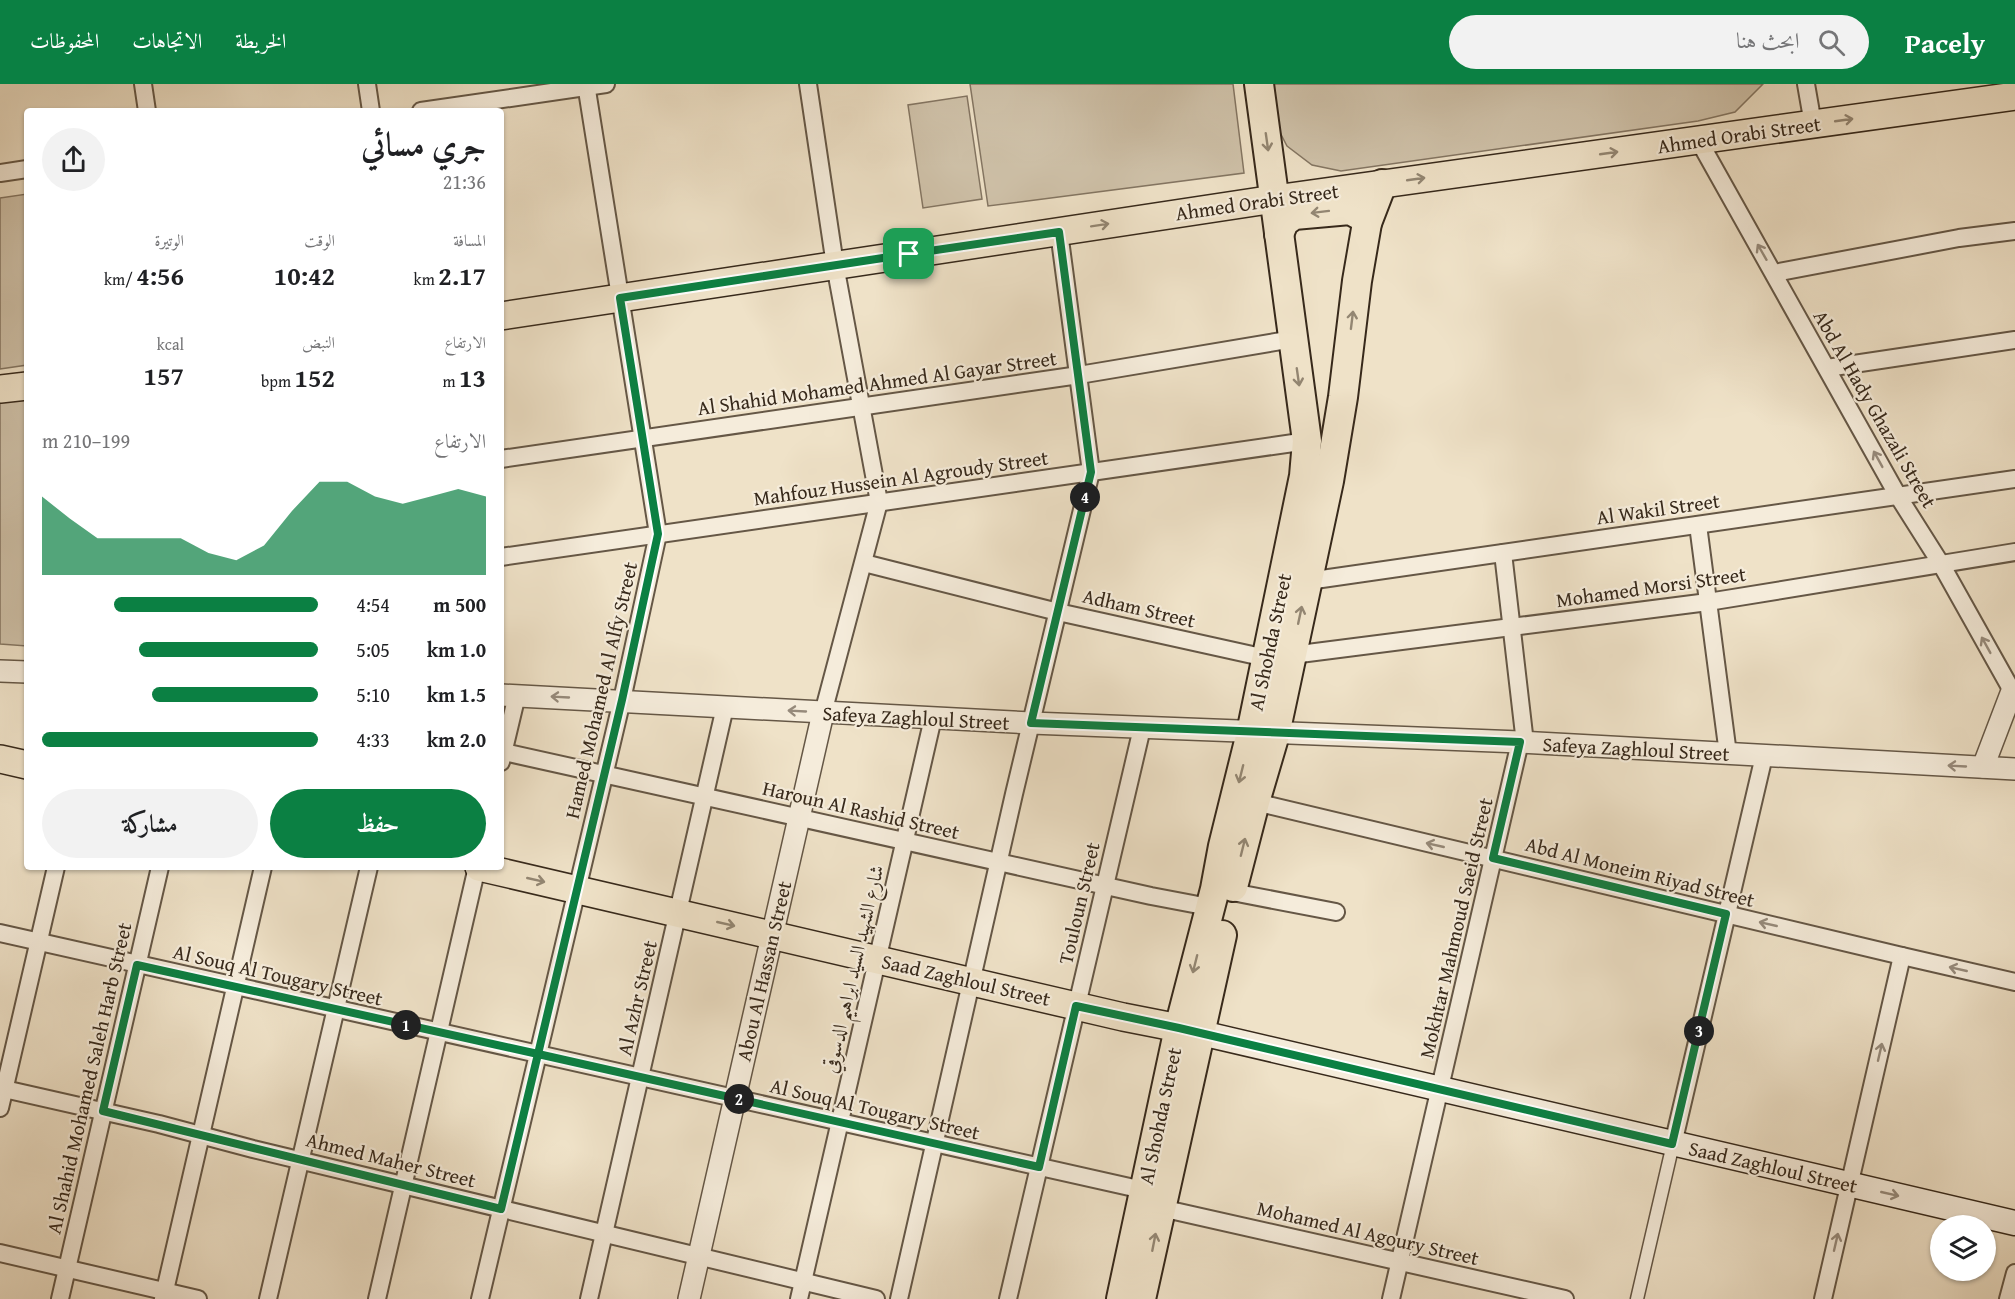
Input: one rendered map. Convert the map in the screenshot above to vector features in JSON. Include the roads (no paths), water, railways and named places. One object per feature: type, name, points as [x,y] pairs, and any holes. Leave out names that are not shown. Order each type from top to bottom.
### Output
[{"type":"highway","name":"Al Shohda Street","points":[[1121,1299],[1152,1199],[1189,1030],[1263,733],[1279,657],[1304,476],[1307,441],[1259,84]]},
{"type":"highway","name":"Al Shohda Street","points":[[1279,657],[1308,581],[1329,481],[1343,397],[1357,281],[1367,224],[1382,184]]},
{"type":"highway","points":[[1279,234],[1284,222],[1294,215],[1350,210],[1363,218],[1367,224]]},
{"type":"highway","name":"Al Shohda Street","points":[[1221,900],[1255,802],[1263,733]]},
{"type":"highway","name":"Al Shohda Street","points":[[1141,1299],[1152,1199]]},
{"type":"main road","name":"Ahmed Orabi Street","points":[[504,316],[1275,199],[2015,96]]},
{"type":"main road","points":[[0,389],[24,386]]},
{"type":"main road","points":[[0,759],[24,764]]},
{"type":"main road","name":"Saad Zaghloul Street","points":[[491,870],[2015,1223]]},
{"type":"street","points":[[143,84],[147,108]]},
{"type":"street","points":[[367,84],[371,108]]},
{"type":"street","points":[[440,108],[606,84]]},
{"type":"street","points":[[808,84],[835,265],[879,502],[823,713]]},
{"type":"street","points":[[1806,84],[1813,124]]},
{"type":"street","name":"Hamed Mohamed Al Alfy Street","points":[[480,1299],[622,700],[658,534],[587,85]]},
{"type":"street","name":"Abd Al Hady Ghazali Street","points":[[1699,141],[1898,496],[1941,564],[2014,692]]},
{"type":"street","points":[[0,173],[24,169]]},
{"type":"street","points":[[1774,273],[1959,238],[2015,231]]},
{"type":"street","points":[[899,1299],[1091,472],[1059,232]]},
{"type":"street","name":"Al Shahid Mohamed Ahmed Al Gayar Street","points":[[504,459],[1078,375],[1293,339]]},
{"type":"street","points":[[1827,368],[2015,340]]},
{"type":"street","name":"Mahfouz Hussein Al Agroudy Street","points":[[504,557],[1307,441]]},
{"type":"street","name":"Al Wakil Street","points":[[1308,581],[2015,479]]},
{"type":"street","points":[[1698,525],[1728,754]]},
{"type":"street","name":"Mohamed Morsi Street","points":[[1279,657],[1708,602],[2015,552]]},
{"type":"street","name":"Mokhtar Mahmoud Saeid Street","points":[[1391,1299],[1493,858],[1523,743],[1503,553]]},
{"type":"street","name":"Adham Street","points":[[864,563],[1058,612],[1279,657]]},
{"type":"street","points":[[0,671],[24,672]]},
{"type":"street","points":[[1983,767],[2014,692]]},
{"type":"street","points":[[504,739],[509,695]]},
{"type":"street","name":"Safeya Zaghloul Street","points":[[509,695],[823,713],[1523,743],[2015,769]]},
{"type":"street","name":"Al Azhr Street","points":[[589,1299],[725,707]]},
{"type":"street","name":"Abou Al Hassan Street","points":[[689,1299],[823,713]]},
{"type":"street","name":"شارع الشهيد السيد ابراهيم الدسوقي","points":[[799,1299],[933,718]]},
{"type":"street","name":"Touloun Street","points":[[1008,1299],[1142,728]]},
{"type":"street","points":[[1636,1299],[1764,756]]},
{"type":"street","name":"Haroun Al Rashid Street","points":[[504,757],[604,775],[1105,886],[1336,912]]},
{"type":"street","name":"Abd Al Moneim Riyad Street","points":[[1255,802],[2015,982]]},
{"type":"street","points":[[0,1108],[2,1088],[55,870]]},
{"type":"street","name":"Al Shahid Mohamed Saleh Harb Street","points":[[60,1299],[159,870]]},
{"type":"street","points":[[164,1295],[262,870]]},
{"type":"street","points":[[268,1299],[368,870]]},
{"type":"street","points":[[377,1299],[477,870]]},
{"type":"street","name":"Al Souq Al Tougary Street","points":[[0,933],[1039,1167],[1152,1199]]},
{"type":"street","points":[[1823,1299],[1902,957]]},
{"type":"street","name":"Ahmed Maher Street","points":[[2,1088],[159,1124],[876,1299]]},
{"type":"street","name":"Mohamed Al Agoury Street","points":[[1152,1199],[1400,1261],[1565,1299]]},
{"type":"street","points":[[0,1253],[67,1268],[164,1295],[198,1299]]},
{"type":"street","points":[[2008,1299],[2015,1273]]}]
